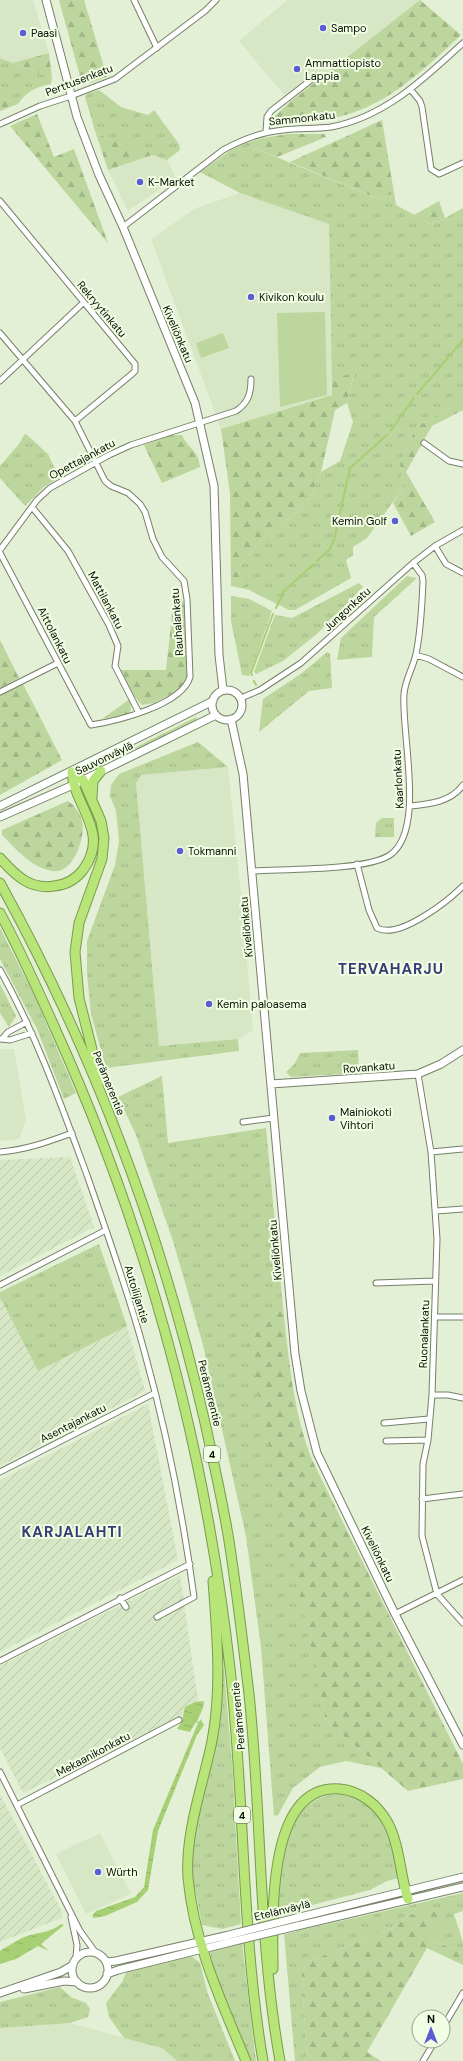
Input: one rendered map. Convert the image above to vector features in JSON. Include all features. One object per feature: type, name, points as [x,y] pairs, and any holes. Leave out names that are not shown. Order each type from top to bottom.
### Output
[{"type":"highway","points":[[92,800],[93,781],[101,771]]},
{"type":"highway","points":[[72,772],[82,780],[92,800],[102,826],[104,845],[102,859],[79,923],[75,959],[79,998],[100,1076],[104,1100]]},
{"type":"highway","points":[[0,858],[16,875],[36,885],[45,887],[62,884],[77,876],[90,857],[93,840],[90,820],[73,785],[72,772]]},
{"type":"highway","name":"Perämerentie","points":[[0,883],[46,969],[104,1100],[150,1228],[184,1339],[212,1453],[229,1539],[249,1697],[268,1973],[280,2061]]},
{"type":"highway","name":"Perämerentie","points":[[0,913],[35,983],[89,1104],[112,1165],[146,1266],[181,1393],[217,1569],[236,1722],[251,1974],[263,2061]]},
{"type":"highway","points":[[217,1569],[213,1578],[217,1651],[216,1709],[212,1741],[191,1835],[188,1861],[191,1898],[201,1945],[211,1980],[246,2061]]},
{"type":"highway","points":[[276,2036],[277,2014],[273,1972],[273,1912],[276,1881],[283,1841],[288,1824],[299,1807],[314,1794],[332,1789],[356,1793],[372,1803],[388,1824],[398,1854],[407,1895]]},
{"type":"main road","name":"Kiveliönkatu","points":[[46,0],[71,96],[99,175],[123,227],[195,403],[210,468],[215,501],[219,636],[223,690]]},
{"type":"main road","points":[[223,690],[232,690],[241,698],[241,711],[231,719],[223,719],[216,715],[213,711],[212,701],[217,693],[223,690]]},
{"type":"main road","name":"Sauvonväylä","points":[[0,806],[72,772],[212,701]]},
{"type":"main road","name":"Sauvonväylä","points":[[0,817],[73,785],[216,715]]},
{"type":"main road","name":"Kiveliönkatu","points":[[231,719],[243,774],[295,1354],[301,1391],[317,1453],[395,1614],[463,1745]]},
{"type":"main road","name":"Rovankatu","points":[[271,1084],[418,1074],[441,1064],[463,1050]]},
{"type":"main road","name":"Etelänväylä","points":[[106,1962],[201,1945],[407,1895],[463,1877]]},
{"type":"main road","name":"Etelänväylä","points":[[407,1895],[463,1887]]},
{"type":"main road","name":"Etelänväylä","points":[[107,1974],[201,1945]]},
{"type":"main road","points":[[96,1953],[106,1962],[107,1974],[101,1984],[94,1988],[86,1987],[76,1982],[64,1981],[0,1994],[61,1972],[82,1954],[96,1953]]},
{"type":"main road","points":[[74,1961],[72,1974],[76,1982]]},
{"type":"street","points":[[134,0],[156,48]]},
{"type":"street","name":"Perttusenkatu","points":[[0,124],[40,106],[115,79],[205,11],[216,0]]},
{"type":"street","name":"Sammonkatu","points":[[123,227],[223,150],[238,141],[266,132],[331,127],[345,123],[381,108],[411,90],[463,43]]},
{"type":"street","points":[[266,132],[267,117],[271,112],[316,76]]},
{"type":"street","points":[[411,90],[420,100],[422,107],[431,169],[439,174],[447,172],[463,163]]},
{"type":"street","name":"Rekryytinkatu","points":[[0,201],[135,364],[136,368],[132,374],[75,421]]},
{"type":"street","points":[[0,381],[83,303]]},
{"type":"street","name":"Rauhalankatu","points":[[0,333],[75,421],[107,483],[128,493],[143,507],[153,539],[162,557],[185,583],[190,678],[188,684],[176,695],[139,712],[119,720],[91,725]]},
{"type":"street","name":"Opettajankatu","points":[[0,550],[32,507],[50,488],[96,462],[131,445],[199,421],[225,415],[242,407],[249,397],[252,379]]},
{"type":"street","points":[[424,443],[449,461],[463,464]]},
{"type":"street","name":"Mattilankatu","points":[[32,507],[68,551],[109,625],[118,646],[116,666],[139,712]]},
{"type":"street","name":"Jungonkatu","points":[[241,698],[260,690],[301,663],[413,563],[434,546],[463,530]]},
{"type":"street","points":[[434,546],[446,564],[463,573]]},
{"type":"street","name":"Aittolankatu","points":[[0,554],[91,725]]},
{"type":"street","name":"Kaarlonkatu","points":[[252,871],[357,864],[377,861],[396,850],[407,829],[410,806],[404,702],[405,685],[416,655],[423,581],[422,575],[413,563]]},
{"type":"street","points":[[416,655],[434,661],[463,677]]},
{"type":"street","points":[[0,692],[58,663]]},
{"type":"street","points":[[410,806],[445,800],[453,797],[463,785]]},
{"type":"street","points":[[357,864],[371,915],[377,928],[383,931],[393,930],[431,912],[463,886]]},
{"type":"street","name":"Autoilijantie","points":[[0,970],[32,1033],[72,1133],[106,1230],[145,1353],[155,1393],[190,1564],[194,1597],[157,1617]]},
{"type":"street","points":[[1,1039],[8,1032],[27,1022]]},
{"type":"street","points":[[1,1039],[10,1040],[32,1033]]},
{"type":"street","name":"Ruonalankatu","points":[[418,1074],[431,1152],[436,1211],[436,1317],[430,1419],[428,1440],[423,1464],[421,1520],[424,1547],[437,1594]]},
{"type":"street","points":[[243,1122],[274,1118]]},
{"type":"street","points":[[0,1152],[23,1149],[50,1142],[72,1133]]},
{"type":"street","points":[[431,1152],[463,1149]]},
{"type":"street","points":[[436,1211],[463,1209]]},
{"type":"street","points":[[0,1284],[106,1230]]},
{"type":"street","points":[[376,1283],[435,1281]]},
{"type":"street","points":[[436,1317],[463,1317]]},
{"type":"street","name":"Asentajankatu","points":[[0,1472],[155,1393]]},
{"type":"street","points":[[432,1395],[448,1395],[463,1398]]},
{"type":"street","points":[[384,1423],[430,1419]]},
{"type":"street","points":[[386,1441],[428,1440]]},
{"type":"street","points":[[422,1499],[463,1494]]},
{"type":"street","points":[[0,1660],[120,1598],[190,1564]]},
{"type":"street","points":[[395,1614],[463,1580]]},
{"type":"street","points":[[437,1594],[463,1623]]},
{"type":"street","points":[[120,1598],[126,1607]]},
{"type":"street","name":"Mekaanikonkatu","points":[[17,1805],[179,1720]]},
{"type":"street","points":[[0,1772],[80,1931],[96,1953]]},
{"type":"street","points":[[68,1908],[77,1945],[74,1961]]},
{"type":"street","points":[[451,2013],[463,1993]]},
{"type":"street","points":[[423,2061],[430,2049]]},
{"type":"shaded area","points":[[0,0],[33,0],[49,53],[13,63],[0,58]]},
{"type":"shaded area","name":"Ammattiopisto Lappia","points":[[287,0],[420,0],[290,102],[239,41]]},
{"type":"shaded area","points":[[155,154],[167,160],[176,178],[128,211],[108,170]]},
{"type":"shaded area","name":"Kivikon koulu","points":[[240,193],[329,224],[333,395],[221,429],[151,239],[196,208]]},
{"type":"shaded area","points":[[228,767],[253,1030],[238,1039],[159,1046],[136,783],[141,775]]},
{"type":"shaded area","points":[[0,1049],[14,1049],[26,1120],[19,1139],[0,1141]]},
{"type":"shaded area","points":[[70,1157],[94,1227],[0,1276],[0,1160]]},
{"type":"shaded area","points":[[0,1297],[38,1371],[127,1326],[145,1391],[0,1466]]},
{"type":"shaded area","points":[[148,1404],[178,1560],[0,1652],[0,1480]]},
{"type":"shaded area","points":[[180,1575],[199,1707],[23,1793],[0,1748],[0,1666]]},
{"type":"shaded area","points":[[0,1794],[63,1914],[62,1918],[0,1942]]},
{"type":"shaded area","points":[[100,1833],[131,1894],[86,1914],[56,1854]]},
{"type":"shaded area","points":[[70,2023],[162,2048],[177,2061],[0,2061],[0,2028]]},
{"type":"green space","points":[[59,0],[84,0],[107,77],[90,83],[81,80]]},
{"type":"green space","points":[[420,0],[461,35],[419,73],[380,101],[358,111],[335,118],[309,122],[278,123],[274,117],[290,102]]},
{"type":"green space","points":[[49,53],[52,78],[13,63]]},
{"type":"green space","points":[[0,58],[52,78],[51,84],[32,90],[18,104],[0,97]]},
{"type":"green space","points":[[99,90],[121,107],[148,115],[154,110],[179,144],[180,150],[167,160],[96,134],[85,97],[87,94]]},
{"type":"green space","points":[[0,97],[18,104],[0,111]]},
{"type":"green space","points":[[37,114],[54,157],[74,149],[108,243],[10,126]]},
{"type":"green space","points":[[382,120],[394,193],[379,199],[290,162]]},
{"type":"green space","points":[[96,134],[155,154],[108,170]]},
{"type":"green space","points":[[288,134],[324,134],[326,137],[277,157],[244,144],[263,138]]},
{"type":"green space","name":"Kemin Golf","points":[[244,144],[379,199],[394,193],[396,205],[433,225],[463,208],[463,402],[416,427],[400,464],[403,488],[367,538],[353,547],[353,555],[346,560],[351,578],[295,610],[289,610],[249,590],[236,571],[261,540],[308,504],[321,472],[340,461],[353,422],[347,403],[354,374],[332,379],[329,224],[240,193],[200,172],[231,150]]},
{"type":"green space","points":[[439,201],[445,218],[433,225],[414,215]]},
{"type":"green space","points":[[325,312],[327,395],[280,407],[277,313]]},
{"type":"green space","points":[[223,333],[229,348],[201,358],[196,343]]},
{"type":"green space","points":[[354,373],[347,403],[335,410],[321,472],[308,504],[261,540],[236,571],[249,590],[231,586],[230,493],[221,429],[332,395],[332,379]]},
{"type":"green space","points":[[463,402],[463,410],[432,426],[406,472],[435,522],[411,536],[393,503],[403,488],[400,464],[416,427]]},
{"type":"green space","points":[[26,434],[48,454],[59,478],[44,487],[25,506],[0,478],[0,466]]},
{"type":"green space","points":[[171,435],[182,435],[184,440],[198,457],[200,467],[162,483],[144,445]]},
{"type":"green space","points":[[407,576],[417,578],[374,617],[372,657],[337,660],[341,638]]},
{"type":"green space","points":[[359,583],[363,587],[318,633],[283,661],[256,674],[254,672],[275,615],[292,618]]},
{"type":"green space","points":[[174,596],[181,598],[184,605],[187,677],[185,683],[179,690],[154,703],[142,705],[134,696],[121,670],[166,670]]},
{"type":"green space","points":[[231,596],[249,599],[272,611],[249,676],[242,675],[231,621]]},
{"type":"green space","points":[[0,640],[19,678],[0,688]]},
{"type":"green space","points":[[327,652],[330,654],[332,688],[309,691],[259,732],[263,699],[302,673]]},
{"type":"green space","points":[[23,684],[62,760],[0,795],[0,695]]},
{"type":"green space","points":[[130,699],[131,710],[128,714],[102,719]]},
{"type":"green space","points":[[196,717],[198,720],[168,736],[83,775],[82,774]]},
{"type":"green space","points":[[198,742],[228,767],[141,775],[136,783],[159,1046],[238,1039],[239,1051],[106,1068],[91,1014],[87,974],[87,941],[115,865],[119,841],[116,811],[110,796],[111,785],[119,774]]},
{"type":"green space","points":[[68,801],[80,815],[83,828],[82,836],[80,845],[72,861],[59,871],[52,871],[37,866],[19,852],[2,835],[2,830]]},
{"type":"green space","points":[[382,818],[394,818],[394,837],[375,837],[376,823]]},
{"type":"green space","points":[[0,928],[34,995],[76,1093],[64,1099],[37,1029],[0,959]]},
{"type":"green space","points":[[0,984],[16,1016],[9,1027],[0,1013]]},
{"type":"green space","points":[[358,1050],[359,1073],[291,1077],[286,1072],[295,1063],[300,1053]]},
{"type":"green space","points":[[162,1076],[168,1143],[266,1128],[283,1307],[254,1333],[249,1344],[326,1721],[381,1768],[346,1761],[320,1767],[293,1788],[278,1815],[274,1816],[261,1647],[246,1536],[203,1345],[173,1241],[136,1135],[118,1097]]},
{"type":"green space","points":[[99,1244],[127,1326],[38,1371],[0,1297],[0,1292]]},
{"type":"green space","points":[[283,1307],[296,1405],[306,1443],[313,1462],[463,1764],[463,1779],[408,1791],[326,1721],[248,1344],[254,1333]]},
{"type":"green space","points":[[222,1670],[224,1670],[232,1763],[241,1924],[222,1929],[202,1925],[193,1880],[192,1864],[196,1828],[214,1747]]},
{"type":"green space","points":[[341,1793],[356,1798],[367,1805],[376,1814],[388,1837],[399,1878],[387,1881],[370,1890],[277,1914],[283,1853],[293,1824],[301,1812],[315,1800]]},
{"type":"green space","points":[[463,1893],[463,1911],[454,1914],[463,1942],[463,1953],[431,1940],[429,1934],[438,1930],[410,1915],[393,1928],[307,1962],[302,1973],[307,2061],[295,2061],[284,1934]]},
{"type":"green space","points":[[430,1911],[439,1913],[442,1923],[438,1930],[429,1934],[431,1940],[463,1953],[463,1965],[427,1948],[367,2052],[381,2061],[307,2061],[302,1973],[307,1962],[393,1928],[410,1915]]},
{"type":"green space","points":[[242,1943],[256,2061],[251,2061],[217,1984],[210,1952],[212,1950]]},
{"type":"green space","points":[[188,1956],[193,1957],[200,1963],[208,1994],[235,2061],[177,2061],[162,2048],[124,2038],[109,2017],[106,2003],[122,1982],[127,1971]]},
{"type":"green space","points":[[60,1987],[71,1997],[86,2003],[90,2009],[88,2017],[70,2023],[0,2028],[0,2002]]},
{"type":"water","points":[[204,1701],[203,1708],[197,1721],[199,1722],[202,1718],[201,1720],[204,1725],[197,1735],[158,1831],[148,1890],[137,1902],[105,1916],[94,1918],[92,1916],[96,1911],[135,1897],[144,1887],[153,1830],[198,1723],[196,1722],[190,1732],[177,1729],[182,1721],[185,1707],[195,1702]]},
{"type":"water","points":[[61,1924],[64,1925],[41,1944],[49,1951],[38,1946],[16,1959],[0,1964],[0,1951],[3,1949],[22,1938],[52,1930]]},
{"type":"waterway","points":[[417,394],[463,340]]},
{"type":"waterway","points":[[391,430],[414,398]]},
{"type":"waterway","points":[[317,561],[330,549],[334,540],[350,468],[387,435]]},
{"type":"waterway","points":[[276,608],[284,591],[314,564]]},
{"type":"waterway","points":[[252,675],[251,673],[273,614]]},
{"type":"waterway","points":[[254,681],[256,685]]},
{"type":"place","name":"Sampo","points":[[323,28]]},
{"type":"place","name":"Paasi","points":[[23,33]]},
{"type":"place","name":"Ammattiopisto Lappia","points":[[297,69]]},
{"type":"place","name":"K-Market","points":[[140,182]]},
{"type":"place","name":"Kivikon koulu","points":[[251,297]]},
{"type":"place","name":"Kemin Golf","points":[[395,521]]},
{"type":"place","name":"Tokmanni","points":[[180,851]]},
{"type":"place","name":"Kemin paloasema","points":[[209,1004]]},
{"type":"place","name":"Mainiokoti Vihtori","points":[[332,1118]]},
{"type":"place","name":"Würth","points":[[98,1872]]},
{"type":"district","name":"TERVAHARJU","points":[[391,969]]},
{"type":"district","name":"KARJALAHTI","points":[[72,1532]]}]
